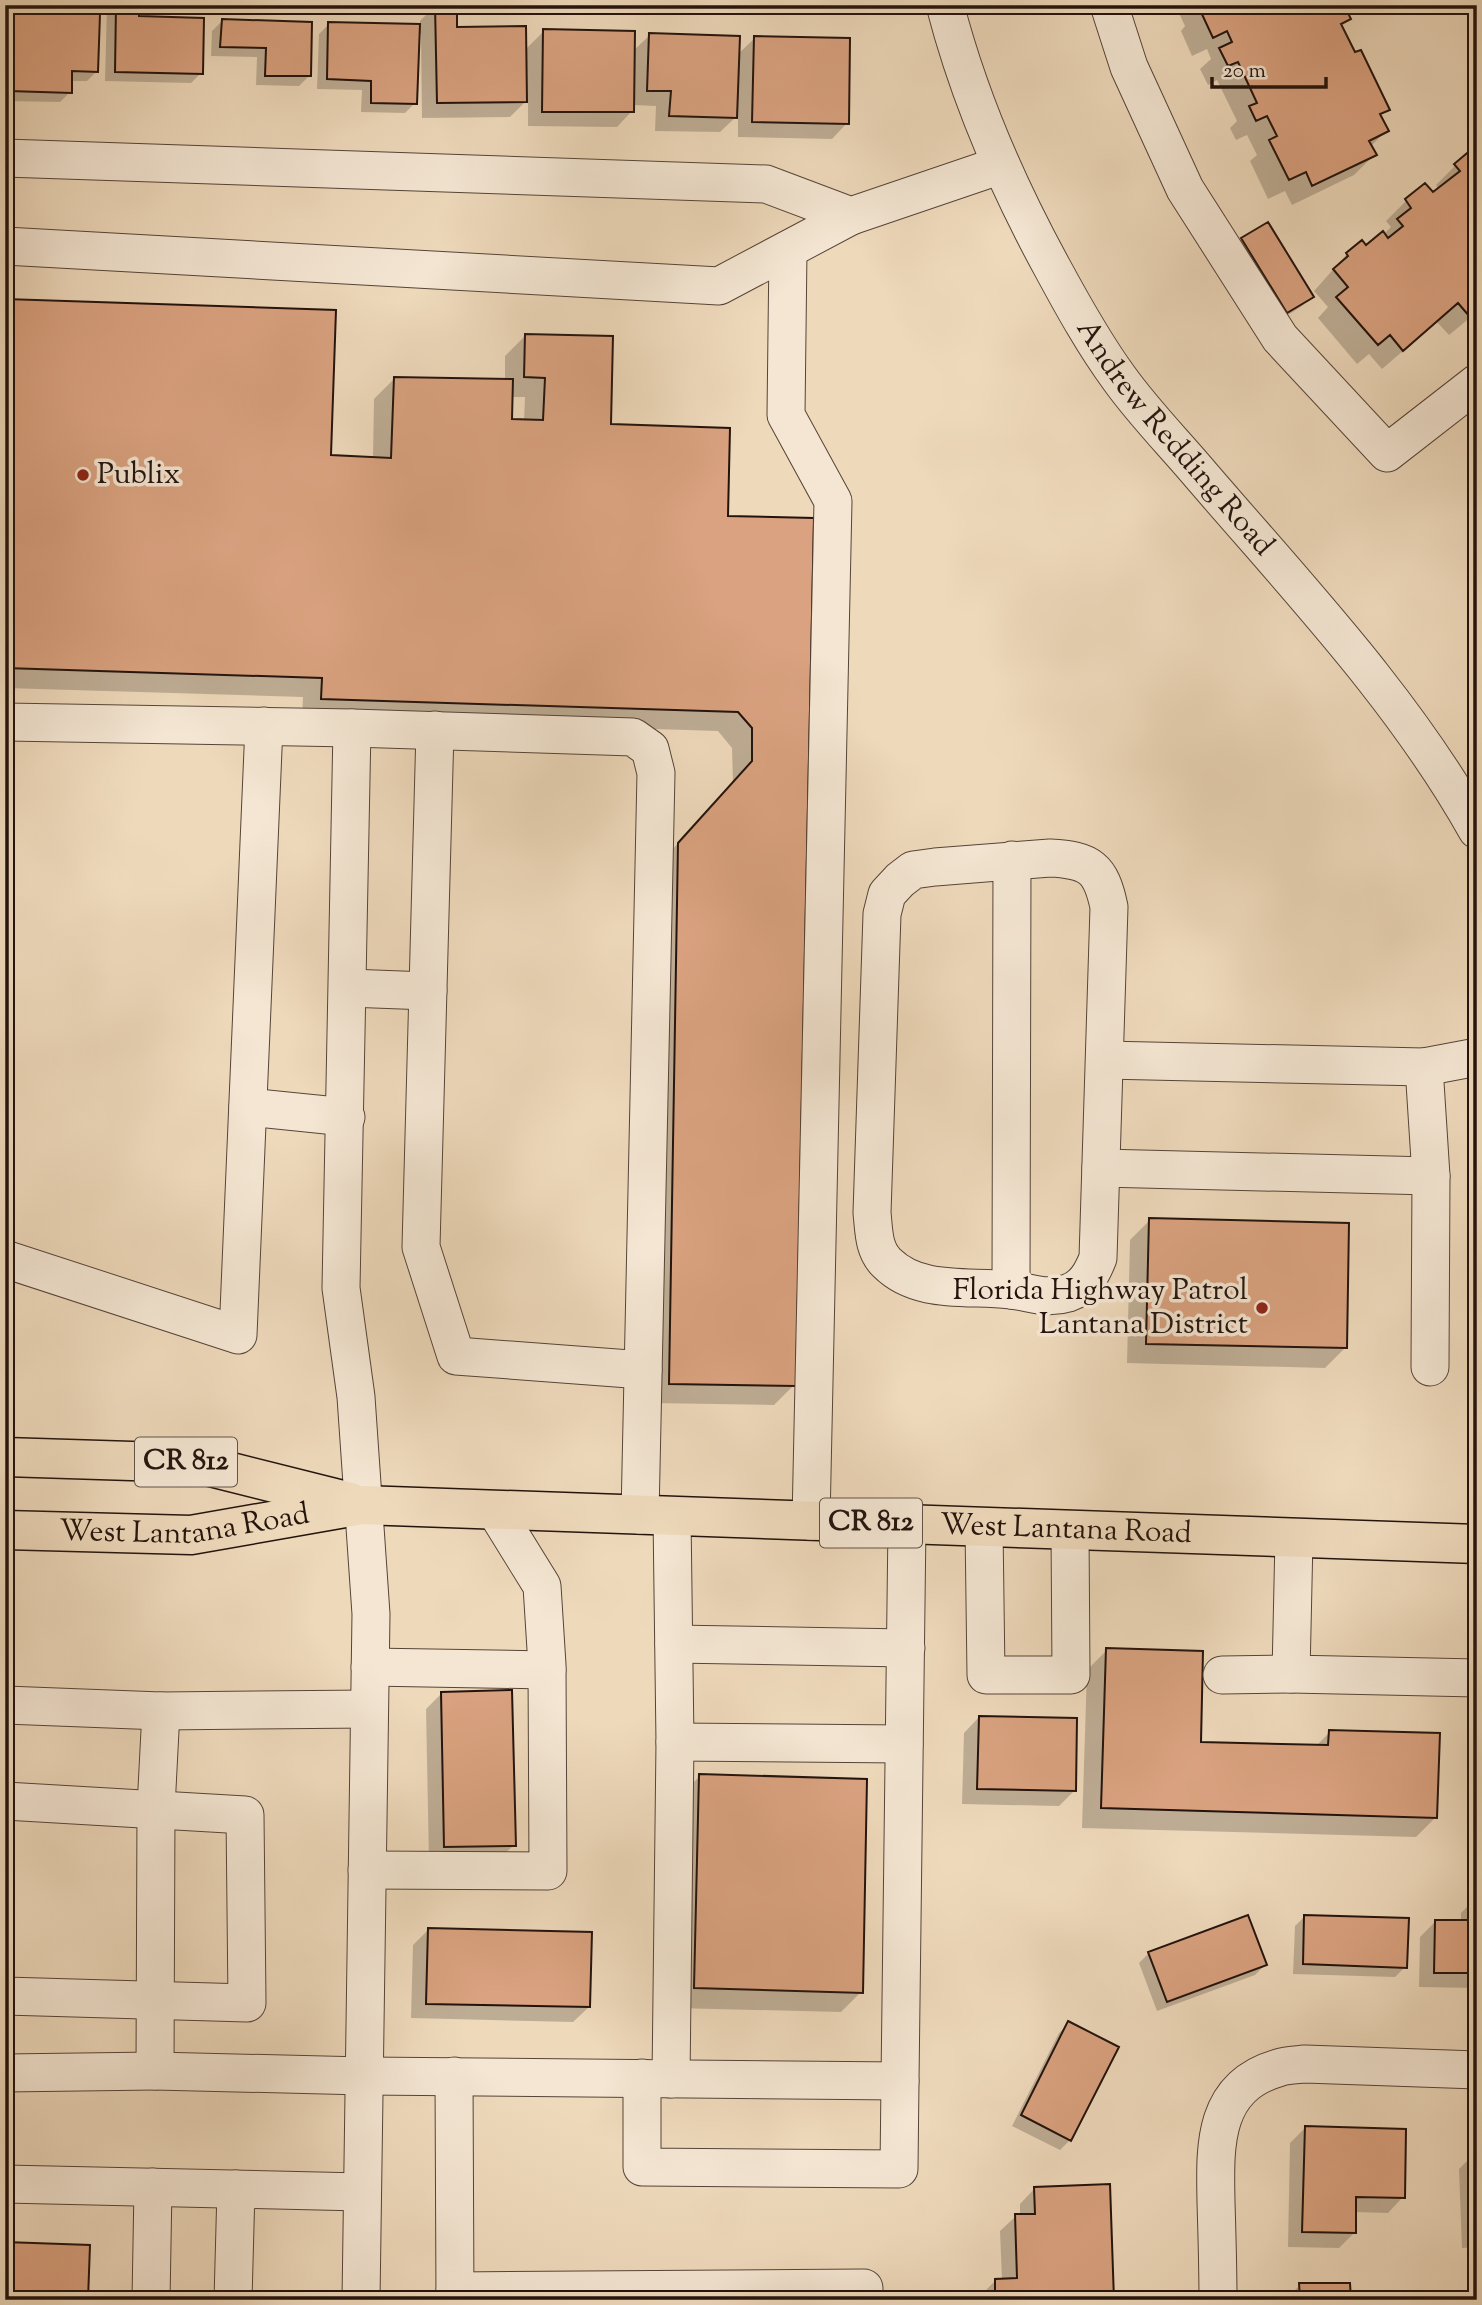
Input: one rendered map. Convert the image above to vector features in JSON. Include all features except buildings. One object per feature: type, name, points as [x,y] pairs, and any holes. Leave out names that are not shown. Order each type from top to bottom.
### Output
[{"type":"main road","name":"West Lantana Road","points":[[5,1457],[195,1462],[362,1506]]},
{"type":"main road","name":"West Lantana Road","points":[[5,1530],[191,1535],[362,1506],[1477,1544]]},
{"type":"street","name":"Andrew Redding Road","points":[[945,5],[982,121],[1025,218],[1076,312],[1119,379],[1395,703],[1461,801],[1477,830]]},
{"type":"street","points":[[1109,5],[1129,67],[1185,189],[1280,338],[1387,453],[1477,383]]},
{"type":"street","points":[[5,158],[766,184],[851,216]]},
{"type":"street","points":[[5,246],[719,286],[851,216],[1001,164]]},
{"type":"street","points":[[788,250],[786,415],[833,501],[811,1521]]},
{"type":"street","points":[[5,722],[352,728],[633,737],[650,748],[656,773],[643,1370],[656,1516],[674,1644],[675,1742],[657,2078],[642,2167],[899,2169],[907,1524]]},
{"type":"street","points":[[5,1259],[238,1335],[264,726]]},
{"type":"street","points":[[352,728],[341,1288],[356,1397],[371,1614],[361,2300]]},
{"type":"street","points":[[435,730],[421,1247],[456,1356],[643,1370]]},
{"type":"street","points":[[1073,859],[1089,867],[1104,882],[1109,907],[1098,1258],[1089,1279],[1071,1292],[1045,1297],[1011,1290],[954,1288],[923,1283],[899,1272],[885,1262],[875,1243],[872,1213],[882,914],[887,894],[914,870],[1012,860],[1073,859]]},
{"type":"street","points":[[1011,1290],[1012,860]]},
{"type":"street","points":[[348,988],[428,991]]},
{"type":"street","points":[[1105,1060],[1424,1067],[1477,1057]]},
{"type":"street","points":[[1424,1067],[1431,1176],[1430,1367]]},
{"type":"street","points":[[248,1107],[346,1116]]},
{"type":"street","points":[[1101,1168],[1431,1176]]},
{"type":"street","points":[[367,1870],[548,1871],[547,1670],[542,1586],[495,1510]]},
{"type":"street","points":[[984,1527],[986,1675],[1071,1675],[1070,1530]]},
{"type":"street","points":[[1291,1674],[1294,1538]]},
{"type":"street","points":[[674,1644],[905,1647]]},
{"type":"street","points":[[370,1667],[547,1670]]},
{"type":"street","points":[[1222,1675],[1477,1678]]},
{"type":"street","points":[[5,1705],[161,1711],[369,1709]]},
{"type":"street","points":[[155,2071],[156,1808],[161,1711]]},
{"type":"street","points":[[675,1742],[904,1744]]},
{"type":"street","points":[[5,1801],[245,1815],[247,2003],[5,1996]]},
{"type":"street","points":[[1218,2300],[1215,2151],[1219,2123],[1232,2099],[1252,2080],[1277,2068],[1304,2064],[1477,2070]]},
{"type":"street","points":[[5,2073],[155,2071],[364,2076],[900,2081]]},
{"type":"street","points":[[454,2076],[455,2296],[864,2288],[864,2300]]},
{"type":"street","points":[[5,2185],[362,2192]]},
{"type":"street","points":[[151,2300],[153,2187]]},
{"type":"street","points":[[233,2300],[236,2189]]},
{"type":"place","name":"Publix","points":[[83,475]]},
{"type":"place","name":"Florida Highway Patrol Lantana District","points":[[1262,1308]]}]
